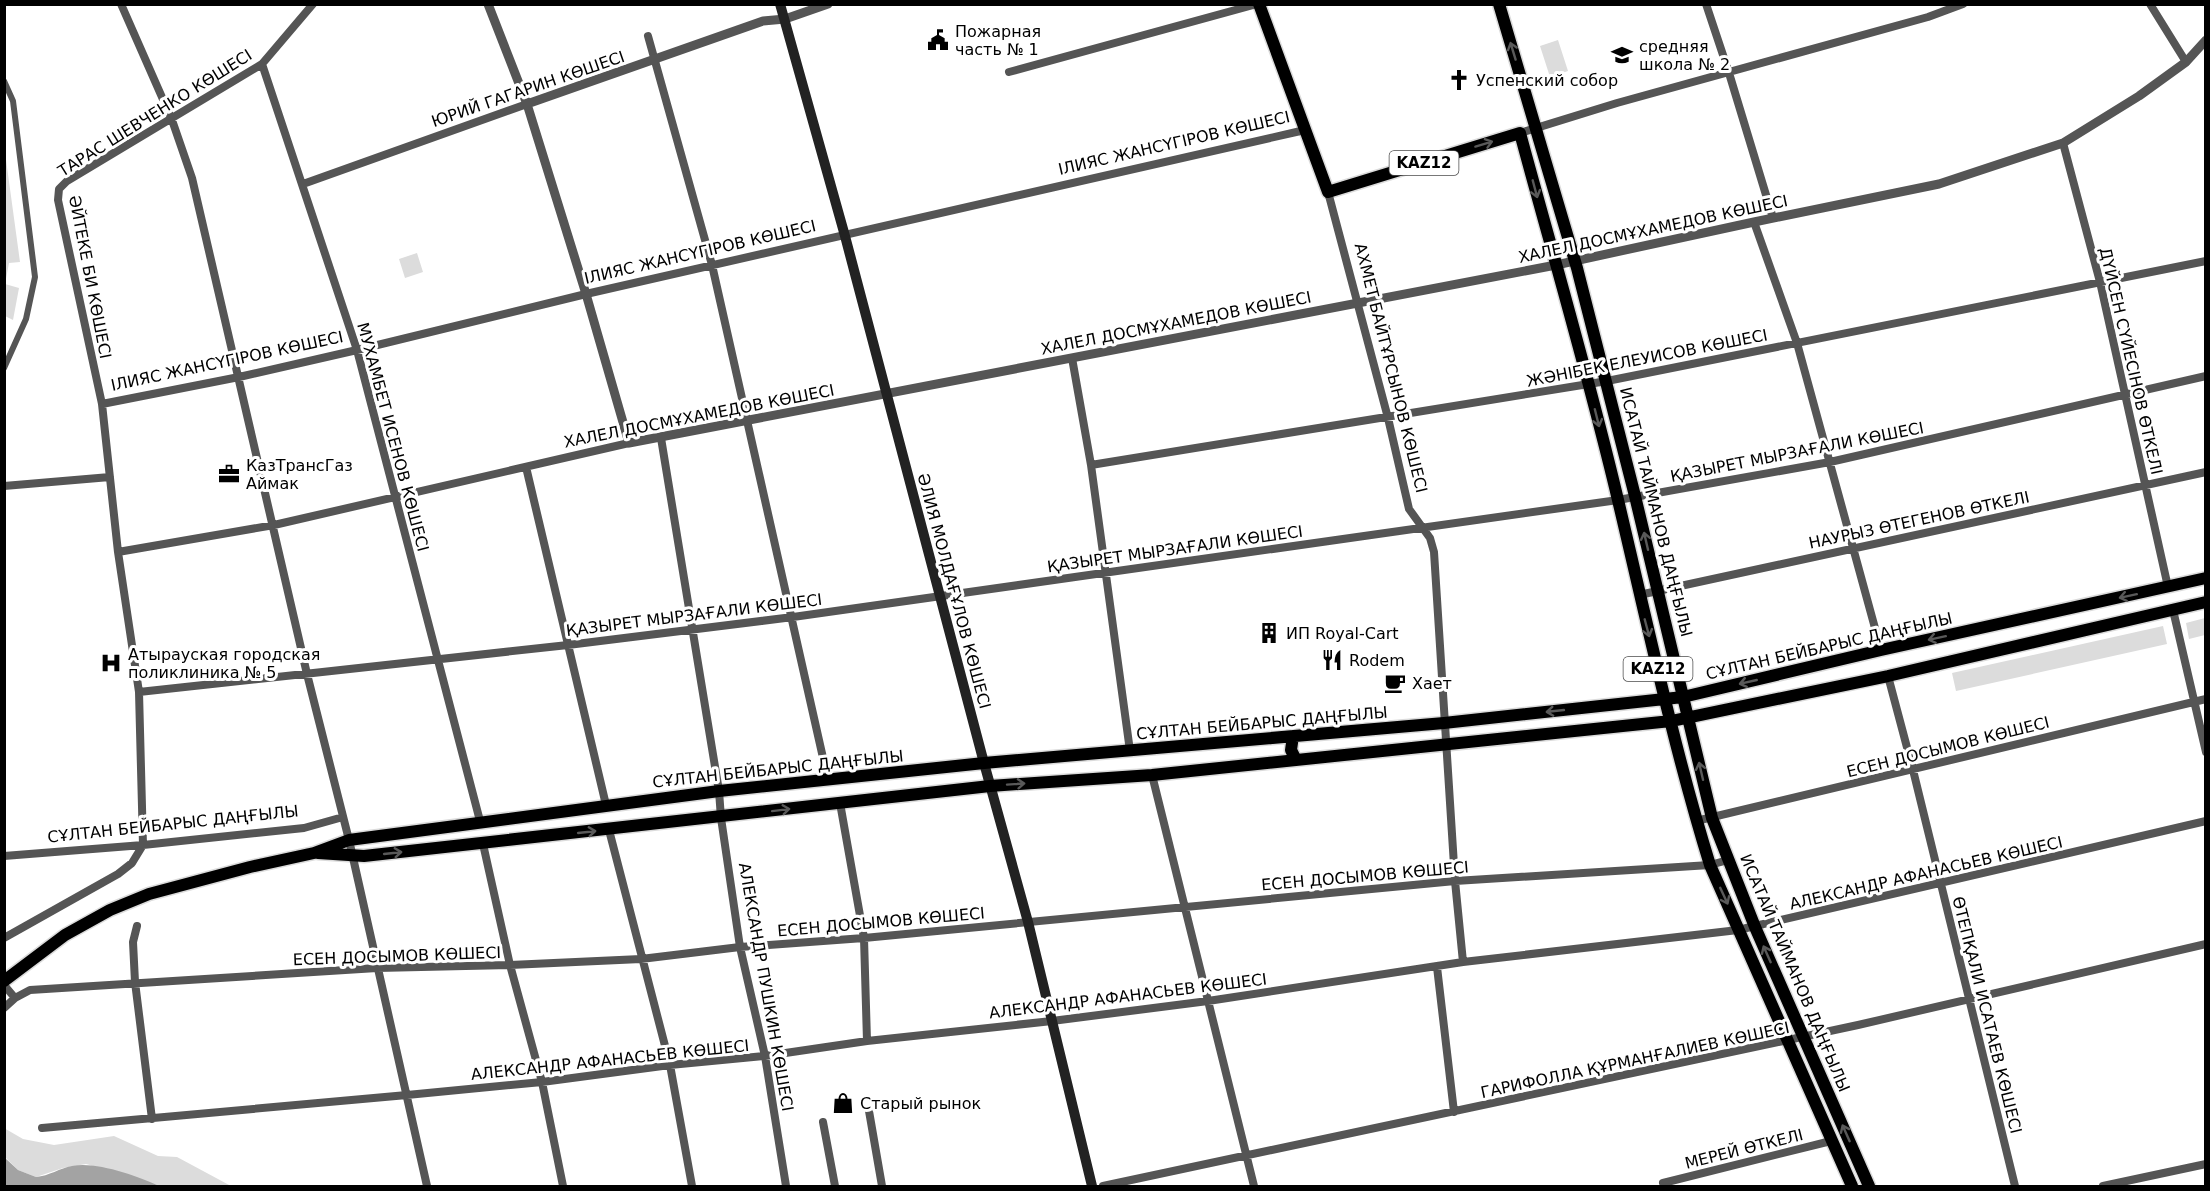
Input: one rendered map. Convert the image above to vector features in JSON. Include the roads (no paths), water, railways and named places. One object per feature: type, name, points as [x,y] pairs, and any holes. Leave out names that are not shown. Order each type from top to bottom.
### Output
[{"type":"main road","name":"АХМЕТ БАЙТҰРСЫНОВ КӨШЕСІ","points":[[1258,4],[1328,192]]},
{"type":"main road","name":"ИСАТАЙ ТАЙМАНОВ ДАҢҒЫЛЫ","points":[[1498,4],[1575,261],[1607,381],[1712,818],[1755,927],[1869,1186]]},
{"type":"main road","name":"ӘЛИЯ МОЛДАҒҰЛОВ КӨШЕСІ","points":[[781,5],[888,395],[990,786],[1028,922],[1092,1186]]},
{"type":"main road","name":"ИСАТАЙ ТАЙМАНОВ ДАҢҒЫЛЫ","points":[[1520,133],[1618,500],[1639,595],[1696,821],[1710,865],[1852,1186]]},
{"type":"main road","name":"KAZ12","points":[[1328,192],[1520,133]]},
{"type":"main road","name":"СҰЛТАН БЕЙБАРЫС ДАҢҒЫЛЫ","points":[[4,983],[65,936],[110,910],[149,894],[239,869],[314,853],[349,840],[719,791],[984,763],[1444,723],[1683,697],[1881,650],[2205,578]]},
{"type":"main road","name":"СҰЛТАН БЕЙБАРЫС ДАҢҒЫЛЫ","points":[[314,853],[353,857],[721,818],[990,786],[1152,775],[1671,721],[1888,676],[2205,602]]},
{"type":"main road","points":[[1293,736],[1291,750],[1296,760]]},
{"type":"street","points":[[121,4],[172,120],[192,178],[307,674],[353,857],[427,1186]]},
{"type":"street","name":"ТАРАС ШЕВЧЕНКО КӨШЕСІ","points":[[59,189],[67,181],[262,64],[313,4]]},
{"type":"street","points":[[488,4],[527,104],[629,443]]},
{"type":"street","name":"ЮРИЙ ГАГАРИН КӨШЕСІ","points":[[303,184],[763,21],[785,19],[828,4]]},
{"type":"street","points":[[1009,72],[1258,4]]},
{"type":"street","points":[[1706,4],[1773,218]]},
{"type":"street","points":[[1520,133],[1617,103],[1928,17],[1963,4]]},
{"type":"street","points":[[2150,4],[2186,62]]},
{"type":"street","name":"ЮРИЙ ГАГАРИН КӨШЕСІ","points":[[763,21],[781,5]]},
{"type":"street","points":[[648,36],[653,61],[712,265],[793,616],[828,780]]},
{"type":"street","name":"ХАЛЕЛ ДОСМҰХАМЕДОВ КӨШЕСІ","points":[[118,552],[274,525],[629,443],[1556,265],[1939,184],[2063,143],[2139,96],[2186,62],[2205,40]]},
{"type":"street","name":"МУХАМБЕТ ИСЕНОВ КӨШЕСІ","points":[[262,64],[357,351],[480,821]]},
{"type":"street","points":[[4,81],[13,101],[35,277],[26,319],[4,368]]},
{"type":"street","name":"ІЛИЯС ЖАНСҮГІРОВ КӨШЕСІ","points":[[102,404],[357,351],[586,294],[1305,130]]},
{"type":"street","name":"ДҮЙСЕН СҮЙЕСІНОВ ӨТКЕЛІ","points":[[2063,143],[2100,282],[2168,587]]},
{"type":"street","name":"ӘЙТЕКЕ БИ КӨШЕСІ","points":[[59,189],[58,200],[102,404],[118,552],[139,692],[143,845]]},
{"type":"street","name":"АХМЕТ БАЙТҰРСЫНОВ КӨШЕСІ","points":[[1328,192],[1359,303],[1409,509],[1430,538],[1434,552],[1455,880],[1463,962]]},
{"type":"street","points":[[1754,222],[1797,343],[1881,650]]},
{"type":"street","name":"ЖӘНІБЕК ЕЛЕУИСОВ КӨШЕСІ","points":[[1091,465],[1607,381],[2205,261]]},
{"type":"street","points":[[1072,358],[1091,465],[1131,751]]},
{"type":"street","name":"ҚАЗЫРЕТ МЫРЗАҒАЛИ КӨШЕСІ","points":[[139,692],[693,630],[1618,500],[1830,462],[2205,376]]},
{"type":"street","name":"АЛЕКСАНДР ПУШКИН КӨШЕСІ","points":[[661,438],[719,791],[740,947],[765,1056],[786,1186]]},
{"type":"street","points":[[526,467],[606,805]]},
{"type":"street","name":"НАУРЫЗ ӨТЕГЕНОВ ӨТКЕЛІ","points":[[1639,595],[2205,472]]},
{"type":"street","points":[[4,486],[110,477]]},
{"type":"street","points":[[2173,610],[2205,752]]},
{"type":"street","name":"ӨТЕПҚАЛИ ИСАТАЕВ КӨШЕСІ","points":[[1888,676],[2015,1186]]},
{"type":"street","name":"ЕСЕН ДОСЫМОВ КӨШЕСІ","points":[[1696,821],[2205,699]]},
{"type":"street","points":[[1152,775],[1254,1186]]},
{"type":"street","points":[[840,803],[864,938],[867,1041]]},
{"type":"street","name":"СҰЛТАН БЕЙБАРЫС ДАҢҒЫЛЫ","points":[[4,856],[143,845],[304,828],[343,817]]},
{"type":"street","name":"АЛЕКСАНДР АФАНАСЬЕВ КӨШЕСІ","points":[[42,1128],[542,1082],[670,1065],[765,1056],[867,1041],[1208,1001],[1463,962],[1738,930],[2205,821]]},
{"type":"street","points":[[609,830],[670,1065],[692,1186]]},
{"type":"street","points":[[483,844],[510,965],[542,1082],[563,1186]]},
{"type":"street","points":[[4,938],[118,874],[132,863],[143,845]]},
{"type":"street","name":"ЕСЕН ДОСЫМОВ КӨШЕСІ","points":[[4,1008],[15,998],[30,990],[377,968],[641,959],[740,947],[864,938],[1455,880],[1710,865],[1728,860]]},
{"type":"street","points":[[137,926],[133,942],[135,982],[152,1119]]},
{"type":"street","name":"ГАРИФОЛЛА ҚҰРМАНҒАЛИЕВ КӨШЕСІ","points":[[1103,1186],[1787,1041],[2205,944]]},
{"type":"street","points":[[1437,967],[1454,1112]]},
{"type":"street","points":[[4,983],[15,998]]},
{"type":"street","points":[[869,1111],[882,1186]]},
{"type":"street","points":[[823,1122],[835,1186]]},
{"type":"street","name":"МЕРЕЙ ӨТКЕЛІ","points":[[1663,1183],[1831,1141]]},
{"type":"street","points":[[2103,1186],[2205,1164]]},
{"type":"place","name":"Пожарная часть № 1","points":[[938,40]]},
{"type":"place","name":"cредняя школа № 2","points":[[1622,55]]},
{"type":"place","name":"Успенский собор","points":[[1459,80]]},
{"type":"place","name":"КазТрансГаз Аймак","points":[[229,474]]},
{"type":"place","name":"ИП Royal-Cart","points":[[1269,633]]},
{"type":"place","name":"Rodem","points":[[1332,660]]},
{"type":"place","name":"Атырауская городская поликлиника № 5","points":[[111,663]]},
{"type":"place","name":"Хает","points":[[1395,683]]},
{"type":"place","name":"Старый рынок","points":[[843,1103]]}]
